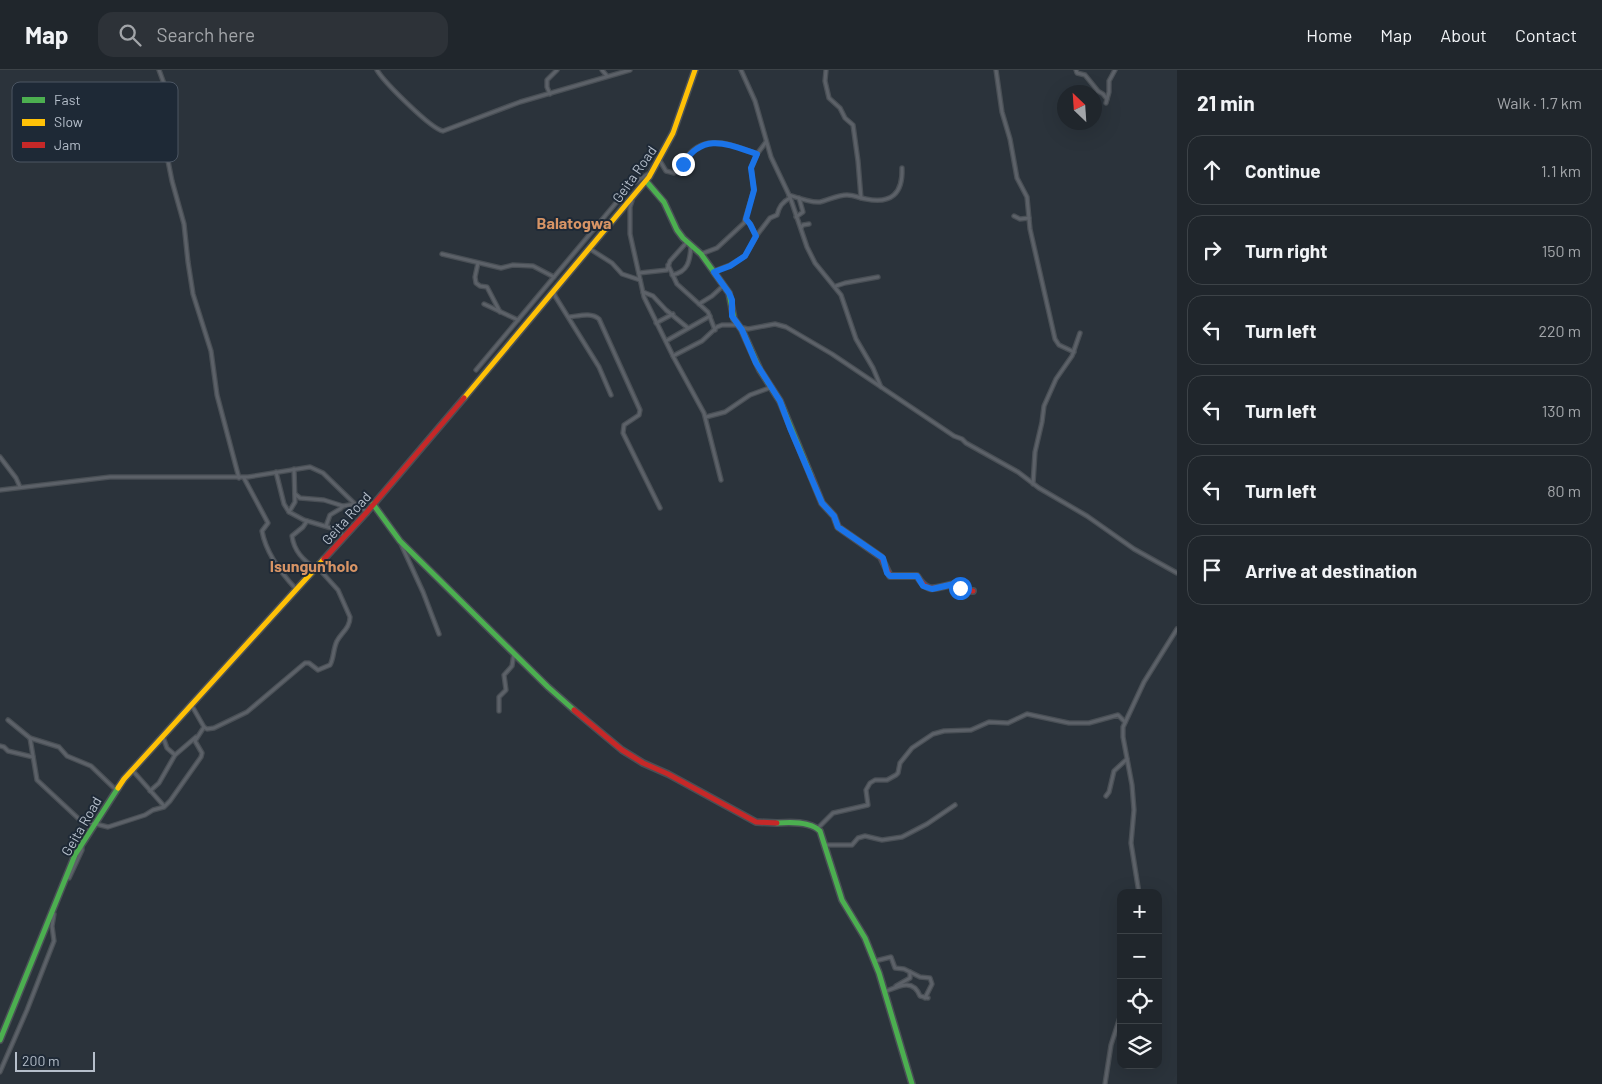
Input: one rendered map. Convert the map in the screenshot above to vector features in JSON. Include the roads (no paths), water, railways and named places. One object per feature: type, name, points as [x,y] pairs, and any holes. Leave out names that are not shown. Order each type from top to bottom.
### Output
[{"type":"main road","name":"Geita Road","points":[[0,1040],[66,878],[93,824],[116,790],[367,512],[634,196],[654,170],[668,145],[683,108],[695,70]]},
{"type":"main road","points":[[646,181],[664,202],[677,230],[701,254],[724,285],[732,300],[732,316],[739,326],[756,363],[780,401],[816,492],[825,508],[834,516],[838,527],[881,557],[890,576],[917,576],[923,586],[932,589],[957,584],[962,590],[973,591]]},
{"type":"main road","points":[[373,504],[400,541],[572,709],[622,750],[643,763],[668,774],[756,822],[790,822],[818,828],[826,845],[842,900],[864,938],[874,961],[912,1084]]},
{"type":"street","points":[[159,70],[163,82]]},
{"type":"street","points":[[377,70],[425,120],[443,132],[520,102],[630,70]]},
{"type":"street","points":[[550,94],[547,80],[557,70]]},
{"type":"street","points":[[602,70],[608,77]]},
{"type":"street","points":[[741,70],[755,101],[766,142],[775,167],[789,196],[807,247],[815,263],[841,295],[860,348],[874,368],[882,387]]},
{"type":"street","points":[[826,70],[825,80],[829,98],[840,108],[845,118],[853,125],[861,198]]},
{"type":"street","points":[[996,70],[1002,112],[1011,142],[1017,178],[1027,197],[1029,218],[1055,339],[1058,345],[1074,352]]},
{"type":"street","points":[[1076,70],[1077,73],[1085,75],[1098,91],[1104,94],[1106,101],[1109,81],[1115,70]]},
{"type":"street","points":[[701,254],[717,248],[746,219],[754,190],[751,168],[757,154],[766,142]]},
{"type":"street","points":[[660,160],[666,171],[674,173],[692,151],[707,144],[735,146],[757,154]]},
{"type":"street","points":[[168,162],[184,224],[193,294],[211,351],[217,395],[241,478],[268,521],[268,525],[262,531],[266,548],[284,575],[297,590]]},
{"type":"street","points":[[789,196],[818,202],[842,195],[882,201],[890,199],[898,189],[902,179],[902,168]]},
{"type":"street","points":[[476,370],[631,184],[654,170]]},
{"type":"street","points":[[634,196],[630,207],[630,234],[643,292],[656,323],[706,417],[721,480]]},
{"type":"street","points":[[714,272],[730,266],[745,256],[756,236],[770,218],[777,215],[778,208],[789,196]]},
{"type":"street","points":[[796,216],[804,212],[799,198]]},
{"type":"street","points":[[1014,216],[1020,219],[1029,218]]},
{"type":"street","points":[[746,219],[756,236]]},
{"type":"street","points":[[801,228],[803,225],[809,224]]},
{"type":"street","points":[[639,273],[667,270],[668,265],[689,244]]},
{"type":"street","points":[[672,275],[677,274],[688,266],[689,244]]},
{"type":"street","points":[[590,248],[612,263],[622,274],[640,280]]},
{"type":"street","points":[[442,254],[501,268],[513,265],[534,266],[554,278]]},
{"type":"street","points":[[478,263],[476,283],[487,287],[500,312]]},
{"type":"street","points":[[668,265],[677,284],[710,316],[714,330]]},
{"type":"street","points":[[835,286],[878,277]]},
{"type":"street","points":[[698,304],[709,298],[724,285]]},
{"type":"street","points":[[554,291],[555,296],[599,367],[610,395]]},
{"type":"street","points":[[643,292],[653,296],[668,312],[673,314],[688,328]]},
{"type":"street","points":[[484,304],[518,320]]},
{"type":"street","points":[[656,323],[673,314]]},
{"type":"street","points":[[569,318],[594,315],[599,319],[640,410],[639,415],[624,425],[623,433],[660,508]]},
{"type":"street","points":[[666,341],[710,316]]},
{"type":"street","points":[[673,356],[702,341],[722,325],[739,326],[748,329],[769,324],[781,325],[832,354],[954,436],[962,438],[966,443],[1018,472],[1033,484],[1087,516],[1134,549],[1177,573]]},
{"type":"street","points":[[1033,484],[1035,452],[1044,406],[1056,379],[1074,352],[1080,333]]},
{"type":"street","points":[[706,417],[725,412],[750,395],[772,387]]},
{"type":"street","points":[[0,457],[16,478],[20,487]]},
{"type":"street","points":[[0,490],[115,477],[241,478],[310,467],[319,470],[355,504],[367,512]]},
{"type":"street","points":[[289,512],[293,507],[295,494],[294,469]]},
{"type":"street","points":[[276,472],[284,504],[289,512],[307,521],[326,526],[345,536]]},
{"type":"street","points":[[295,494],[300,498],[324,500],[343,506],[355,504]]},
{"type":"street","points":[[326,526],[330,515],[343,506]]},
{"type":"street","points":[[191,705],[204,727],[207,729],[214,728],[247,712],[305,663],[309,663],[316,670],[321,670],[332,663],[333,651],[350,621],[350,613],[338,590],[317,567],[307,563],[299,555],[292,536],[303,528],[307,521]]},
{"type":"street","points":[[400,541],[439,634]]},
{"type":"street","points":[[1139,889],[1131,843],[1134,805],[1123,737],[1124,722],[1147,677],[1177,629]]},
{"type":"street","points":[[499,711],[499,697],[506,690],[504,676],[512,666],[514,652]]},
{"type":"street","points":[[818,828],[833,814],[868,806],[866,790],[870,783],[875,780],[888,780],[896,775],[898,765],[910,750],[933,734],[944,731],[971,730],[989,722],[1008,723],[1027,714],[1069,723],[1089,723],[1118,715],[1124,722]]},
{"type":"street","points":[[8,720],[30,738],[59,747],[67,756],[91,766],[116,790]]},
{"type":"street","points":[[150,791],[159,783],[175,756],[204,727]]},
{"type":"street","points":[[30,738],[39,781],[80,820],[108,827],[145,815],[164,806],[173,798],[201,757],[202,752],[195,742],[198,735]]},
{"type":"street","points":[[162,737],[167,748],[175,756]]},
{"type":"street","points":[[0,746],[4,746],[8,751],[33,757]]},
{"type":"street","points":[[1106,796],[1109,792],[1114,771],[1127,758]]},
{"type":"street","points":[[134,768],[135,774],[164,806]]},
{"type":"street","points":[[826,845],[852,845],[858,838],[865,836],[882,840],[902,837],[932,821],[955,805]]},
{"type":"street","points":[[0,1072],[27,1010],[54,940],[52,926],[54,915],[80,854],[83,842]]},
{"type":"street","points":[[874,961],[891,957],[895,968],[904,969],[920,977],[928,977],[931,981],[927,998],[920,996],[916,987],[913,986],[891,990]]},
{"type":"street","points":[[884,995],[910,978],[910,972]]},
{"type":"street","points":[[1105,1084],[1111,1045],[1118,1024]]},
{"type":"district","name":"Balatogwa","points":[[574,222]]},
{"type":"district","name":"Isungun'holo","points":[[314,565]]}]
